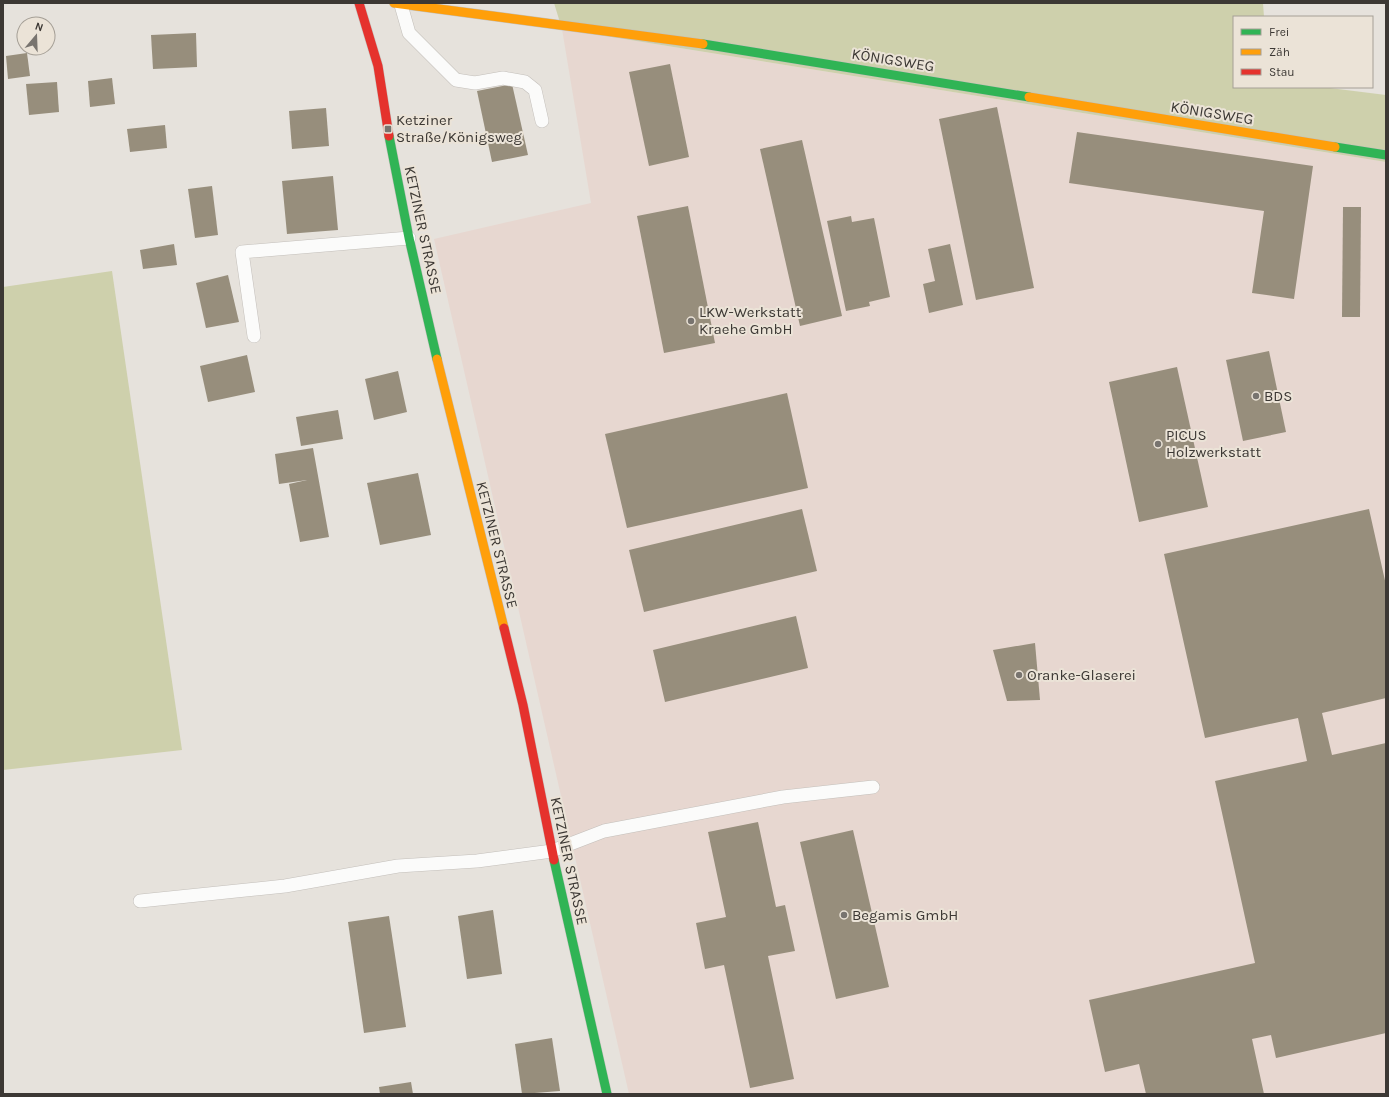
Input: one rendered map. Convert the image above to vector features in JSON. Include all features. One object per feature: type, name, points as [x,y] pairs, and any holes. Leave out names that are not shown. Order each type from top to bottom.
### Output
[{"type":"street","name":"KETZINER STRASSE","points":[[358,3],[378,66],[392,153],[410,238],[452,423],[523,705],[552,851],[607,1094]]},
{"type":"street","name":"KÖNIGSWEG","points":[[397,4],[731,48],[1386,155]]},
{"type":"lane","points":[[397,4],[409,33],[456,80],[475,83],[503,78],[525,82],[535,90],[542,121]]},
{"type":"lane","points":[[254,336],[242,252],[410,238]]},
{"type":"lane","points":[[140,901],[285,886],[398,866],[477,861],[552,851],[604,831],[783,797],[873,787]]},
{"type":"shaded area","points":[[562,29],[1386,162],[1386,1094],[629,1094],[434,239],[591,203]]},
{"type":"green space","points":[[554,3],[1263,3],[1264,16],[1233,16],[1233,88],[1330,88],[1386,95],[1386,162],[562,29]]},
{"type":"green space","points":[[112,271],[182,750],[3,770],[3,287]]},
{"type":"building","points":[[196,33],[197,67],[153,69],[151,35]]},
{"type":"building","points":[[16,55],[16,56],[27,56],[30,76],[8,79],[6,56]]},
{"type":"building","points":[[670,64],[689,157],[649,166],[629,72]]},
{"type":"building","points":[[112,78],[115,104],[90,107],[88,81]]},
{"type":"building","points":[[57,82],[59,112],[29,115],[26,84]]},
{"type":"building","points":[[512,84],[528,155],[492,162],[477,91]]},
{"type":"building","points":[[997,107],[1034,288],[976,300],[939,119]]},
{"type":"building","points":[[326,108],[329,146],[292,149],[289,111]]},
{"type":"building","points":[[165,125],[167,148],[130,152],[127,129]]},
{"type":"building","points":[[1077,132],[1313,166],[1294,299],[1252,293],[1264,211],[1069,183]]},
{"type":"building","points":[[802,140],[842,316],[800,326],[760,149]]},
{"type":"building","points":[[333,176],[338,230],[287,234],[282,181]]},
{"type":"building","points":[[212,186],[218,235],[195,238],[188,189]]},
{"type":"building","points":[[688,206],[715,343],[664,353],[637,216]]},
{"type":"building","points":[[1343,207],[1361,207],[1360,317],[1342,317]]},
{"type":"building","points":[[851,216],[852,222],[874,218],[890,297],[869,302],[870,306],[846,311],[827,221]]},
{"type":"building","points":[[174,244],[177,265],[143,269],[140,250]]},
{"type":"building","points":[[950,244],[963,305],[929,313],[923,284],[935,281],[928,249]]},
{"type":"building","points":[[228,275],[239,322],[206,328],[196,283]]},
{"type":"building","name":"BDS","points":[[1269,351],[1286,432],[1243,441],[1226,360]]},
{"type":"building","points":[[247,355],[255,392],[208,402],[200,366]]},
{"type":"building","name":"PICUS Holzwerkstatt","points":[[1177,367],[1208,507],[1139,522],[1109,382]]},
{"type":"building","points":[[398,371],[407,412],[374,420],[365,379]]},
{"type":"building","points":[[787,393],[808,488],[627,528],[605,434]]},
{"type":"building","points":[[338,410],[343,439],[301,446],[296,417]]},
{"type":"building","points":[[313,448],[329,537],[300,542],[289,484],[307,480],[279,484],[275,454]]},
{"type":"building","points":[[418,473],[431,535],[380,545],[367,483]]},
{"type":"building","points":[[802,509],[817,571],[644,612],[629,550]]},
{"type":"building","points":[[1369,509],[1386,585],[1386,698],[1322,713],[1332,755],[1386,743],[1386,1033],[1276,1058],[1271,1035],[1252,1039],[1264,1094],[1146,1094],[1139,1064],[1105,1072],[1089,1000],[1255,963],[1215,781],[1307,761],[1298,718],[1205,738],[1164,554]]},
{"type":"building","points":[[796,616],[808,668],[665,702],[653,650]]},
{"type":"building","name":"Oranke-Glaserei","points":[[1035,643],[1040,700],[1007,701],[993,650]]},
{"type":"building","points":[[758,822],[776,907],[785,905],[795,951],[768,956],[794,1079],[750,1088],[724,965],[705,969],[696,923],[726,917],[708,832]]},
{"type":"building","name":"Begamis GmbH","points":[[853,830],[889,987],[836,999],[800,842]]},
{"type":"building","points":[[493,910],[502,974],[467,979],[458,916]]},
{"type":"building","points":[[389,916],[406,1027],[364,1033],[348,922]]},
{"type":"building","points":[[552,1038],[560,1091],[522,1094],[515,1044]]},
{"type":"building","points":[[411,1082],[413,1094],[380,1094],[379,1087]]},
{"type":"traffic: fast","points":[[703,44],[1029,97]]},
{"type":"traffic: fast","points":[[389,136],[409,238],[437,359]]},
{"type":"traffic: fast","points":[[1335,147],[1386,155]]},
{"type":"traffic: fast","points":[[554,860],[607,1094]]},
{"type":"traffic: slow","points":[[394,3],[703,44]]},
{"type":"traffic: slow","points":[[1029,97],[1335,147]]},
{"type":"traffic: slow","points":[[437,359],[504,628]]},
{"type":"traffic: jam","points":[[359,3],[378,66],[389,136]]},
{"type":"traffic: jam","points":[[504,628],[523,705],[554,860]]},
{"type":"place","name":"Ketziner Straße/Königsweg","points":[[388,129]]},
{"type":"place","name":"LKW-Werkstatt Kraehe GmbH","points":[[691,321]]},
{"type":"place","name":"BDS","points":[[1256,396]]},
{"type":"place","name":"PICUS Holzwerkstatt","points":[[1158,444]]},
{"type":"place","name":"Oranke-Glaserei","points":[[1019,675]]},
{"type":"place","name":"Begamis GmbH","points":[[844,915]]}]
